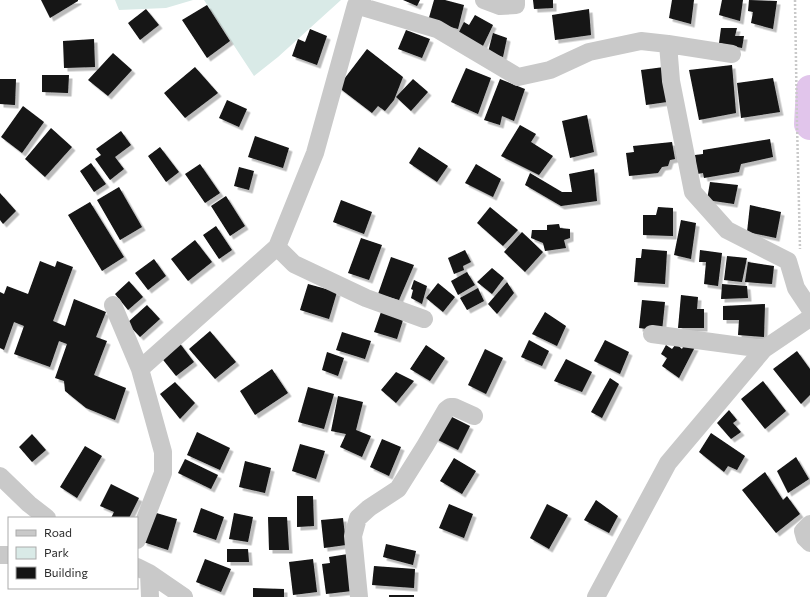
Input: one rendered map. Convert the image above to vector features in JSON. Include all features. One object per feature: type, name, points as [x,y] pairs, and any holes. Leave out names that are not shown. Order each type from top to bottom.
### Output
[{"type":"street","points":[[484,0],[500,6],[516,5],[516,0]]},
{"type":"street","points":[[140,369],[277,247],[315,153],[359,2],[437,29],[518,77],[550,70],[589,52],[641,42],[668,44],[732,54]]},
{"type":"street","points":[[668,44],[671,81],[693,192],[727,230],[788,261],[796,288],[810,309]]},
{"type":"street","points":[[277,247],[294,264],[366,298],[424,318]]},
{"type":"street","points":[[113,304],[140,369],[163,452],[163,473],[138,537]]},
{"type":"street","points":[[596,597],[668,463],[764,349],[810,318]]},
{"type":"street","points":[[652,334],[764,349]]},
{"type":"street","points":[[359,597],[352,536],[358,518],[369,508],[398,490],[426,446],[446,410],[450,407],[454,407],[474,416]]},
{"type":"street","points":[[0,476],[29,504],[46,517]]},
{"type":"street","points":[[810,524],[803,531],[810,543]]},
{"type":"street","points":[[143,570],[150,597]]},
{"type":"street","points":[[143,570],[184,597]]},
{"type":"path","points":[[795,0],[800,253]]},
{"type":"green space","points":[[115,0],[193,0],[166,8],[119,10]]},
{"type":"green space","points":[[204,0],[341,0],[278,57],[254,76]]},
{"type":"building","points":[[41,0],[78,0],[78,1],[50,18]]},
{"type":"building","points":[[403,0],[420,0],[417,6]]},
{"type":"building","points":[[434,0],[445,0],[464,5],[458,29],[428,21]]},
{"type":"building","points":[[533,0],[553,0],[553,8],[534,9]]},
{"type":"building","points":[[672,0],[694,0],[691,24],[669,18]]},
{"type":"building","points":[[722,0],[743,0],[740,21],[719,15]]},
{"type":"building","points":[[749,0],[777,1],[773,29],[751,23],[753,12],[748,11]]},
{"type":"building","points":[[207,5],[230,41],[207,58],[182,20]]},
{"type":"building","points":[[146,9],[159,25],[140,40],[128,23]]},
{"type":"building","points":[[589,9],[591,35],[555,40],[552,15]]},
{"type":"building","points":[[475,15],[493,25],[481,50],[457,36],[464,22],[469,25]]},
{"type":"building","points":[[721,28],[737,28],[735,36],[744,36],[742,48],[719,43]]},
{"type":"building","points":[[310,29],[327,36],[317,65],[292,56],[298,39],[305,42]]},
{"type":"building","points":[[406,30],[430,39],[422,58],[398,49]]},
{"type":"building","points":[[493,33],[507,38],[503,57],[488,52]]},
{"type":"building","points":[[94,39],[95,67],[64,68],[63,41]]},
{"type":"building","points":[[367,49],[403,77],[394,100],[385,111],[378,106],[372,113],[338,87]]},
{"type":"building","points":[[113,53],[132,70],[108,96],[88,80]]},
{"type":"building","points":[[732,65],[736,113],[699,120],[689,70]]},
{"type":"building","points":[[195,67],[218,93],[185,118],[164,93]]},
{"type":"building","points":[[664,67],[667,102],[646,105],[641,70]]},
{"type":"building","points":[[466,68],[491,78],[478,114],[451,102]]},
{"type":"building","points":[[42,75],[69,75],[68,93],[42,92]]},
{"type":"building","points":[[773,78],[780,112],[741,118],[737,83]]},
{"type":"building","points":[[0,79],[16,79],[15,105],[0,104]]},
{"type":"building","points":[[413,79],[428,92],[411,111],[396,97]]},
{"type":"building","points":[[500,79],[525,89],[514,121],[502,116],[500,125],[484,120]]},
{"type":"building","points":[[227,100],[247,109],[239,127],[219,118]]},
{"type":"building","points":[[23,106],[44,122],[22,153],[1,137]]},
{"type":"building","points":[[587,115],[594,152],[570,158],[562,121]]},
{"type":"building","points":[[520,125],[536,134],[531,142],[553,156],[539,175],[501,156]]},
{"type":"building","points":[[51,128],[72,147],[45,177],[25,159]]},
{"type":"building","points":[[121,131],[131,145],[115,157],[124,169],[110,180],[95,159],[101,155],[96,149]]},
{"type":"building","points":[[255,136],[289,148],[283,168],[248,157]]},
{"type":"building","points":[[770,139],[773,157],[741,164],[739,172],[704,178],[703,173],[697,174],[695,155],[703,154],[703,150]]},
{"type":"building","points":[[672,142],[675,159],[670,160],[668,166],[662,167],[658,173],[629,176],[626,153],[634,152],[633,146]]},
{"type":"building","points":[[160,147],[179,172],[166,182],[148,156]]},
{"type":"building","points":[[419,147],[448,166],[437,182],[409,163]]},
{"type":"building","points":[[91,163],[106,184],[94,192],[80,171]]},
{"type":"building","points":[[200,164],[220,193],[205,203],[185,174]]},
{"type":"building","points":[[476,164],[501,179],[493,197],[465,183]]},
{"type":"building","points":[[239,167],[254,171],[249,190],[234,186]]},
{"type":"building","points":[[594,169],[597,201],[561,206],[525,185],[530,173],[562,192],[572,192],[569,174]]},
{"type":"building","points":[[710,182],[738,185],[734,204],[707,200]]},
{"type":"building","points":[[119,187],[142,227],[120,240],[97,200]]},
{"type":"building","points":[[0,193],[16,211],[3,224],[0,220]]},
{"type":"building","points":[[226,196],[245,226],[230,236],[211,206]]},
{"type":"building","points":[[341,200],[372,212],[364,234],[333,222]]},
{"type":"building","points":[[90,202],[124,257],[102,271],[68,215]]},
{"type":"building","points":[[750,205],[781,212],[776,238],[747,232]]},
{"type":"building","points":[[490,207],[518,230],[503,246],[477,223]]},
{"type":"building","points":[[658,207],[673,208],[673,236],[643,235],[643,215],[656,215]]},
{"type":"building","points":[[681,220],[696,223],[691,259],[674,255]]},
{"type":"building","points":[[559,224],[560,228],[570,229],[570,238],[564,240],[566,248],[545,251],[543,243],[531,238],[532,230],[547,230],[547,225]]},
{"type":"building","points":[[216,226],[232,250],[219,259],[203,235]]},
{"type":"building","points":[[522,232],[543,252],[525,272],[504,252]]},
{"type":"building","points":[[361,238],[382,245],[369,280],[348,273]]},
{"type":"building","points":[[195,240],[212,262],[188,281],[171,259]]},
{"type":"building","points":[[642,249],[667,251],[665,284],[634,282],[636,258],[641,258]]},
{"type":"building","points":[[465,250],[471,262],[463,266],[464,270],[454,274],[448,258]]},
{"type":"building","points":[[700,250],[722,253],[718,286],[704,284],[706,262],[699,262]]},
{"type":"building","points":[[727,256],[747,258],[742,282],[724,280]]},
{"type":"building","points":[[391,257],[414,265],[399,300],[378,294]]},
{"type":"building","points":[[154,259],[166,276],[148,290],[135,273]]},
{"type":"building","points":[[40,261],[55,267],[57,261],[73,267],[53,321],[65,326],[74,299],[106,312],[96,337],[107,341],[94,375],[126,388],[115,420],[86,408],[65,391],[64,381],[55,378],[67,344],[59,341],[50,367],[14,354],[24,326],[14,322],[4,350],[0,348],[0,292],[4,294],[7,286],[28,294]]},
{"type":"building","points":[[748,262],[774,266],[772,284],[745,282]]},
{"type":"building","points":[[492,268],[504,278],[492,294],[477,282]]},
{"type":"building","points":[[467,272],[475,285],[458,295],[451,281]]},
{"type":"building","points":[[414,280],[427,286],[422,304],[411,298],[413,290],[411,289]]},
{"type":"building","points":[[129,281],[143,297],[128,310],[115,294]]},
{"type":"building","points":[[507,282],[514,293],[497,314],[488,304]]},
{"type":"building","points":[[438,283],[455,297],[443,312],[426,298]]},
{"type":"building","points":[[308,284],[337,292],[329,319],[300,310]]},
{"type":"building","points":[[722,284],[747,286],[748,298],[721,299]]},
{"type":"building","points":[[478,288],[484,301],[467,310],[460,298]]},
{"type":"building","points":[[681,295],[698,297],[697,309],[704,309],[704,328],[678,328]]},
{"type":"building","points":[[642,300],[665,302],[662,331],[639,328]]},
{"type":"building","points":[[765,304],[764,337],[738,335],[739,320],[723,320],[723,306]]},
{"type":"building","points":[[147,305],[160,319],[140,337],[127,323]]},
{"type":"building","points":[[381,312],[403,320],[397,339],[374,332]]},
{"type":"building","points":[[545,312],[566,326],[557,346],[532,334]]},
{"type":"building","points":[[210,331],[236,362],[215,379],[189,349]]},
{"type":"building","points":[[342,332],[371,341],[365,359],[336,350]]},
{"type":"building","points":[[529,340],[549,351],[542,366],[521,357]]},
{"type":"building","points":[[605,340],[629,352],[620,374],[594,361]]},
{"type":"building","points":[[178,341],[194,362],[176,376],[160,356]]},
{"type":"building","points":[[676,344],[682,349],[684,345],[695,347],[679,378],[662,366],[667,358],[661,354],[666,345],[672,349]]},
{"type":"building","points":[[426,345],[445,358],[430,381],[410,369]]},
{"type":"building","points":[[485,349],[503,358],[486,394],[468,385]]},
{"type":"building","points":[[797,351],[810,369],[810,395],[801,404],[773,369]]},
{"type":"building","points":[[327,352],[344,358],[338,376],[322,370]]},
{"type":"building","points":[[566,359],[592,372],[582,392],[554,381]]},
{"type":"building","points":[[272,369],[288,393],[255,415],[240,391]]},
{"type":"building","points":[[396,372],[414,381],[396,403],[381,390]]},
{"type":"building","points":[[610,378],[619,384],[602,418],[591,412]]},
{"type":"building","points":[[763,381],[786,411],[765,429],[741,399]]},
{"type":"building","points":[[175,382],[195,403],[180,419],[160,394]]},
{"type":"building","points":[[308,387],[334,394],[324,429],[298,422]]},
{"type":"building","points":[[338,396],[363,402],[356,430],[371,436],[362,457],[340,447],[346,434],[331,431]]},
{"type":"building","points":[[729,410],[737,420],[733,423],[741,432],[731,439],[717,423]]},
{"type":"building","points":[[446,414],[470,426],[458,450],[434,438]]},
{"type":"building","points":[[197,432],[230,448],[220,470],[187,455]]},
{"type":"building","points":[[711,433],[745,456],[737,470],[728,466],[724,472],[699,452]]},
{"type":"building","points":[[32,434],[46,450],[32,462],[19,447]]},
{"type":"building","points":[[382,439],[401,447],[389,476],[370,467]]},
{"type":"building","points":[[300,444],[325,451],[316,479],[292,471]]},
{"type":"building","points":[[85,446],[102,456],[77,498],[60,487]]},
{"type":"building","points":[[796,457],[809,479],[788,493],[777,471]]},
{"type":"building","points":[[454,458],[476,471],[462,494],[440,481]]},
{"type":"building","points":[[185,459],[218,475],[211,489],[178,473]]},
{"type":"building","points":[[245,461],[271,468],[265,493],[239,487]]},
{"type":"building","points":[[765,472],[783,500],[787,496],[800,514],[776,533],[742,490]]},
{"type":"building","points":[[111,484],[139,498],[130,517],[112,517],[114,512],[100,506]]},
{"type":"building","points":[[297,496],[313,496],[314,526],[297,527]]},
{"type":"building","points":[[596,500],[618,516],[609,533],[584,520]]},
{"type":"building","points":[[449,504],[473,514],[464,538],[439,528]]},
{"type":"building","points":[[547,504],[568,515],[549,549],[530,538]]},
{"type":"building","points":[[201,508],[224,517],[216,540],[193,532]]},
{"type":"building","points":[[153,512],[177,519],[168,550],[143,542]]},
{"type":"building","points":[[234,513],[253,517],[248,542],[229,539]]},
{"type":"building","points":[[268,517],[287,517],[289,550],[269,550]]},
{"type":"building","points":[[343,518],[346,545],[324,548],[321,520]]},
{"type":"building","points":[[386,544],[416,551],[413,565],[383,557]]},
{"type":"building","points":[[227,549],[248,549],[249,562],[227,562]]},
{"type":"building","points":[[348,554],[352,591],[326,594],[322,564],[330,563],[329,557]]},
{"type":"building","points":[[205,559],[231,569],[221,592],[196,582]]},
{"type":"building","points":[[313,559],[317,592],[293,595],[289,562]]},
{"type":"building","points":[[374,566],[415,569],[414,588],[372,585]]},
{"type":"building","points":[[253,588],[284,589],[284,597],[253,597]]},
{"type":"building","points":[[389,595],[414,595],[414,597],[389,597]]},
{"type":"waterway","points":[[810,89],[808,124],[810,126]]}]
